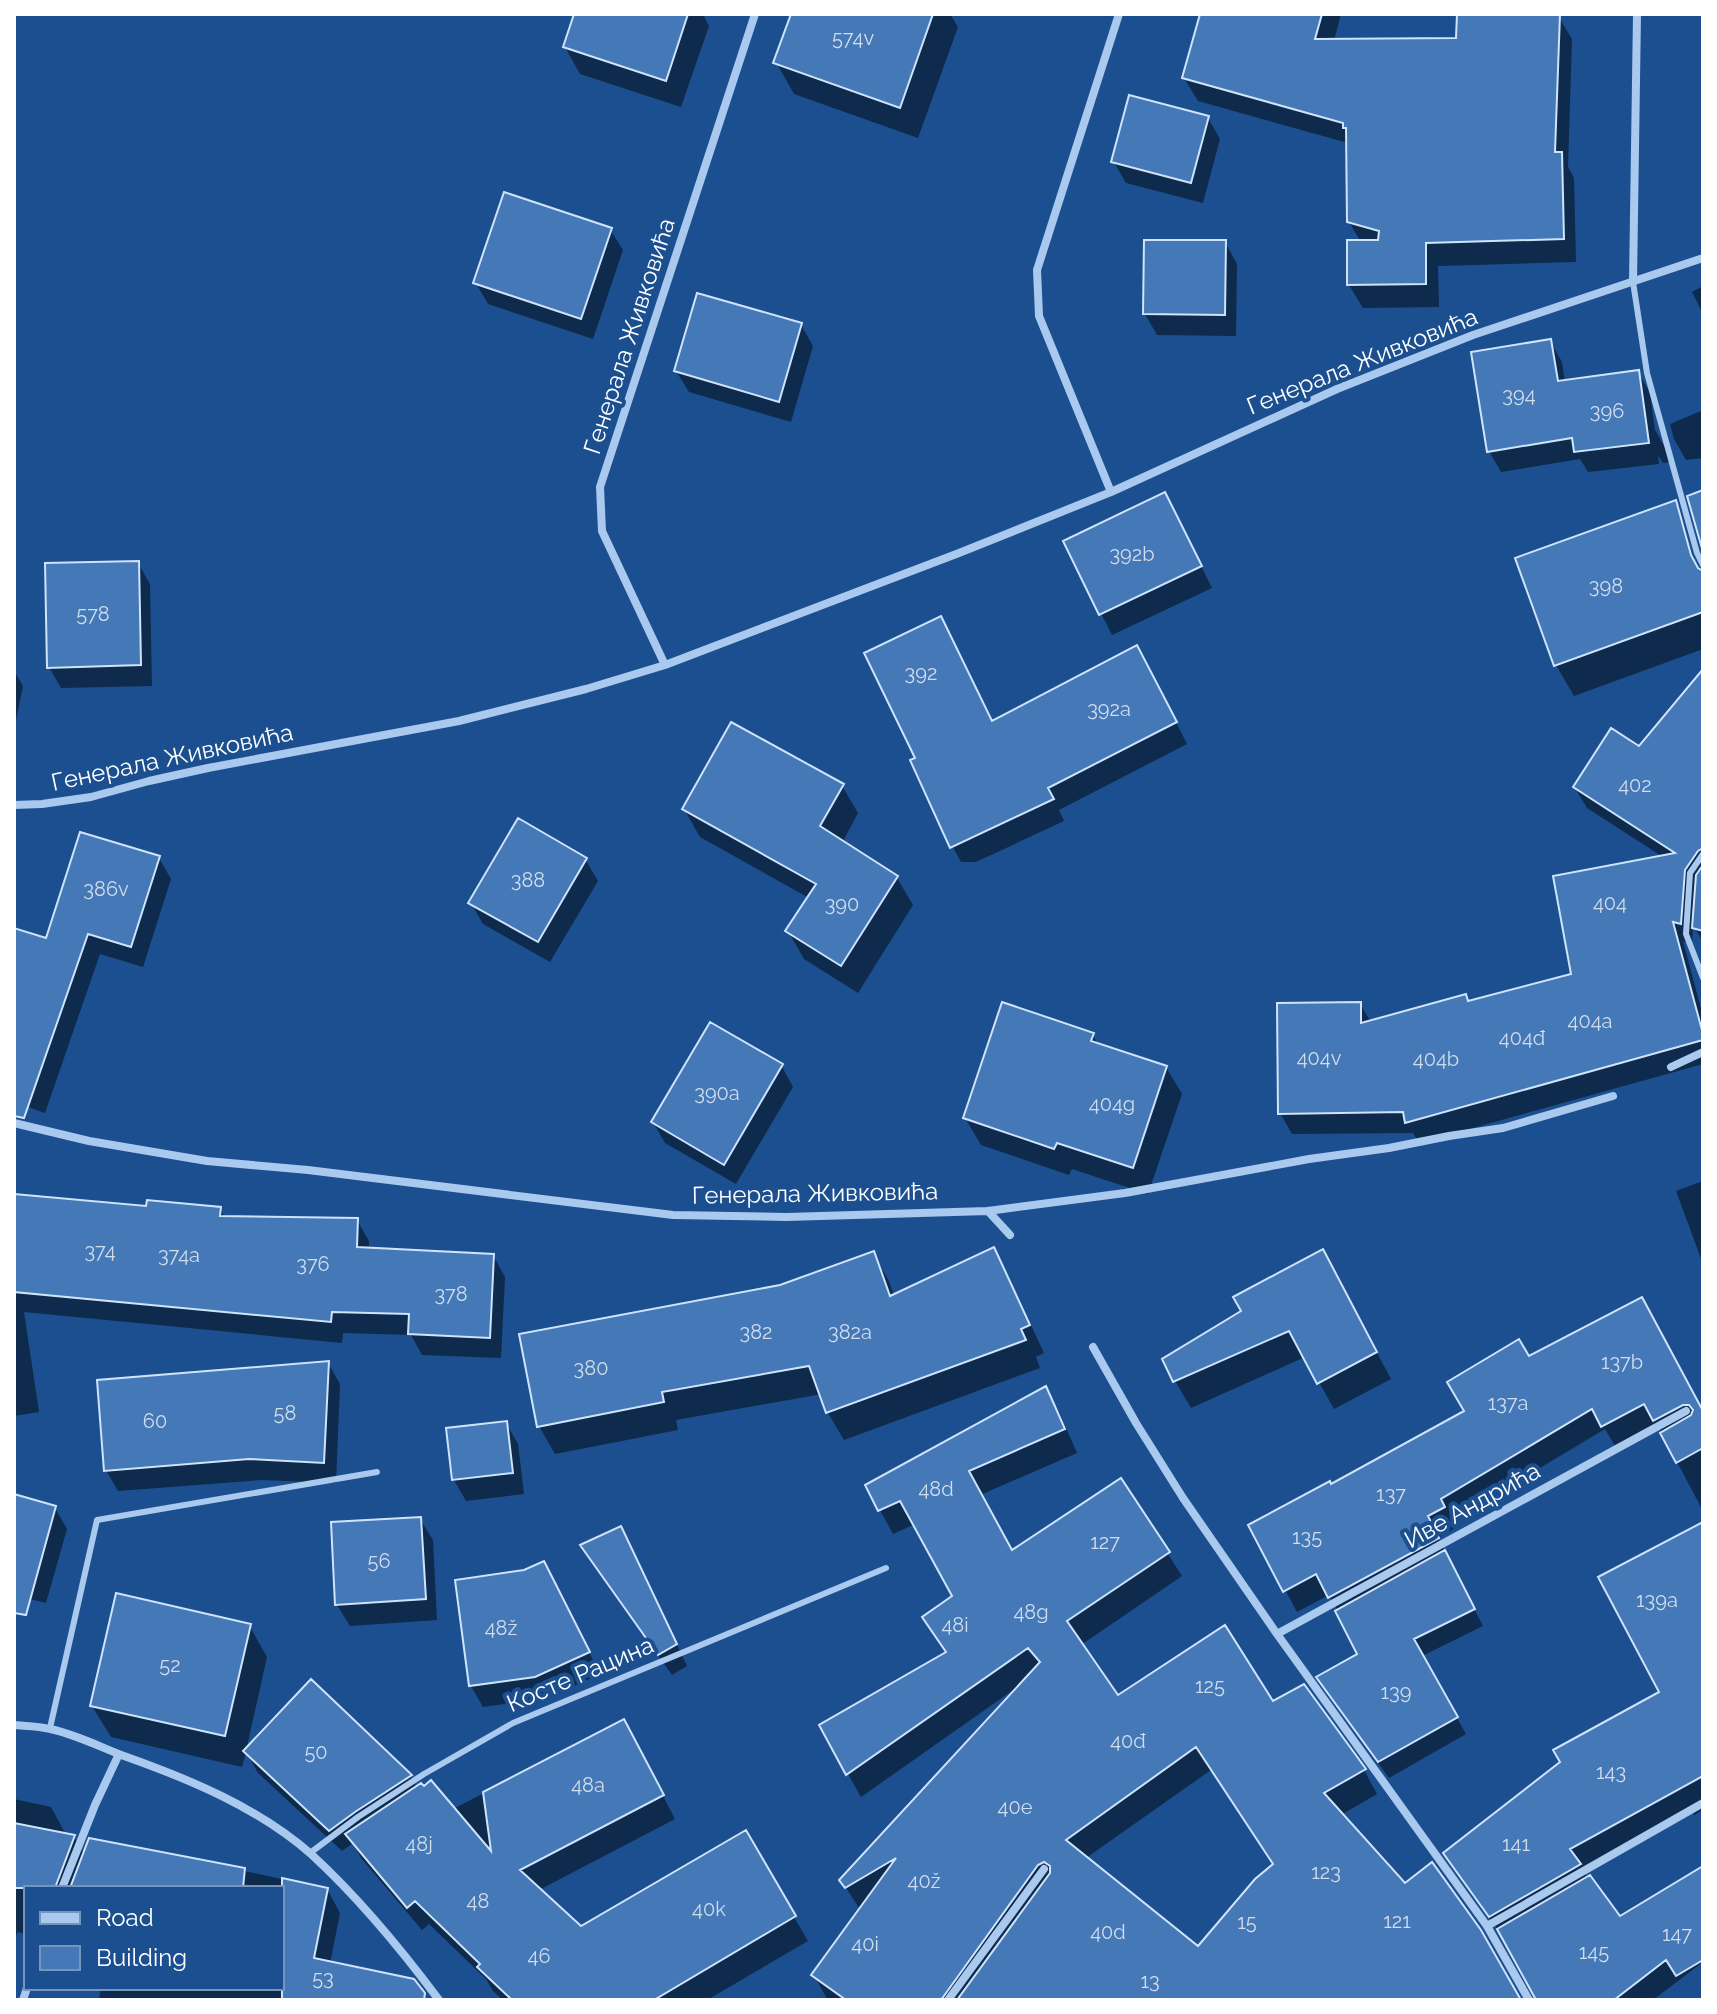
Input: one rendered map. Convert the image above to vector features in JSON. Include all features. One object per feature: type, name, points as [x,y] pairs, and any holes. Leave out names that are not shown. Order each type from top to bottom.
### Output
[{"type":"street","name":"Генерала Живковића","points":[[665,665],[602,531],[600,487],[755,14]]},
{"type":"street","points":[[1111,492],[1039,316],[1037,270],[1119,14]]},
{"type":"street","points":[[1633,282],[1637,14]]},
{"type":"street","name":"Генерала Живковића","points":[[14,805],[91,797],[208,768],[459,721],[586,689],[665,665],[1111,492],[1337,389],[1473,335],[1703,258]]},
{"type":"street","points":[[1671,1067],[1703,1052]]},
{"type":"street","name":"Генерала Живковића","points":[[14,1123],[89,1141],[193,1159],[308,1170],[673,1215],[787,1217],[988,1211],[1125,1193],[1503,1128],[1613,1096]]},
{"type":"street","points":[[988,1211],[1010,1235]]},
{"type":"street","points":[[1093,1347],[1183,1498],[1487,1926],[1529,2000]]},
{"type":"street","name":"Иве Андрића","points":[[1277,1634],[1686,1411]]},
{"type":"street","points":[[14,1725],[50,1728],[169,1772],[236,1803],[284,1834],[310,1853],[353,1897],[439,2000]]},
{"type":"street","points":[[63,1886],[119,1754]]},
{"type":"street","points":[[1487,1926],[1703,1803]]},
{"type":"street","points":[[948,2000],[1044,1869]]},
{"type":"lane","points":[[1633,282],[1647,373],[1703,565]]},
{"type":"lane","points":[[1703,854],[1690,873],[1686,934],[1703,978]]},
{"type":"lane","points":[[50,1728],[97,1520],[377,1472]]},
{"type":"lane","name":"Косте Рацина","points":[[310,1853],[424,1774],[513,1723],[886,1568]]},
{"type":"building","points":[[574,14],[688,14],[666,81],[563,47]]},
{"type":"building","points":[[791,14],[933,14],[900,108],[773,63]]},
{"type":"building","points":[[1200,14],[1322,14],[1315,39],[1456,38],[1457,14],[1560,14],[1555,152],[1562,152],[1564,239],[1426,243],[1426,284],[1347,285],[1347,240],[1378,240],[1379,231],[1347,222],[1346,128],[1343,128],[1343,123],[1182,78]]},
{"type":"building","points":[[1129,95],[1209,116],[1191,183],[1111,162]]},
{"type":"building","points":[[504,192],[612,228],[581,319],[473,283]]},
{"type":"building","points":[[1144,240],[1226,240],[1225,315],[1143,314]]},
{"type":"building","points":[[697,293],[802,323],[779,402],[674,371]]},
{"type":"building","points":[[1551,339],[1558,381],[1639,370],[1649,443],[1574,452],[1572,438],[1487,452],[1471,352]]},
{"type":"building","points":[[1703,490],[1703,552],[1687,496]]},
{"type":"building","points":[[1165,492],[1202,566],[1099,615],[1063,541]]},
{"type":"building","points":[[1676,500],[1691,555],[1703,571],[1703,612],[1554,666],[1515,558]]},
{"type":"building","points":[[139,561],[141,665],[47,668],[45,563]]},
{"type":"building","points":[[941,616],[992,721],[1137,645],[1177,722],[1048,788],[1054,799],[950,848],[910,760],[915,758],[864,653]]},
{"type":"building","points":[[1703,669],[1703,848],[1685,870],[1681,924],[1673,922],[1703,1040],[1405,1123],[1403,1112],[1278,1114],[1277,1003],[1361,1002],[1361,1023],[1466,994],[1468,1001],[1571,974],[1553,876],[1675,853],[1573,787],[1611,728],[1639,746]]},
{"type":"building","points":[[731,722],[844,784],[820,826],[898,876],[841,966],[785,931],[816,884],[682,809]]},
{"type":"building","points":[[518,818],[587,858],[538,942],[468,903]]},
{"type":"building","points":[[80,832],[160,856],[131,947],[88,934],[24,1118],[14,1116],[14,928],[46,938]]},
{"type":"building","points":[[1703,865],[1703,931],[1692,928],[1696,875]]},
{"type":"building","points":[[1002,1002],[1094,1033],[1091,1041],[1167,1066],[1133,1168],[1057,1143],[1054,1149],[963,1118]]},
{"type":"building","points":[[710,1022],[783,1064],[724,1165],[651,1122]]},
{"type":"building","points":[[14,1194],[146,1206],[147,1200],[221,1207],[220,1216],[358,1218],[357,1247],[494,1254],[490,1338],[408,1334],[409,1314],[332,1312],[331,1322],[14,1292]]},
{"type":"building","points":[[994,1247],[1030,1325],[1021,1329],[1026,1340],[826,1413],[809,1366],[662,1392],[664,1402],[537,1427],[519,1334],[780,1285],[874,1251],[890,1296]]},
{"type":"building","points":[[1323,1249],[1377,1352],[1317,1384],[1289,1331],[1173,1382],[1162,1359],[1241,1311],[1233,1297]]},
{"type":"building","points":[[1642,1297],[1703,1411],[1703,1448],[1676,1463],[1660,1433],[1691,1415],[1693,1410],[1689,1405],[1683,1405],[1653,1421],[1644,1404],[1601,1427],[1592,1409],[1441,1499],[1445,1507],[1428,1516],[1439,1538],[1328,1598],[1316,1574],[1283,1592],[1248,1525],[1330,1481],[1331,1484],[1464,1411],[1447,1382],[1519,1339],[1529,1356]]},
{"type":"building","points":[[329,1361],[324,1463],[249,1459],[104,1471],[97,1380]]},
{"type":"building","points":[[1046,1386],[1065,1429],[969,1471],[1012,1550],[1121,1478],[1170,1552],[1067,1621],[1118,1695],[1225,1625],[1273,1701],[1304,1684],[1366,1769],[1324,1793],[1405,1883],[1432,1862],[1481,1930],[1521,2000],[957,2000],[1050,1873],[1050,1866],[1044,1862],[1038,1865],[941,2000],[846,2000],[811,1975],[896,1858],[845,1888],[839,1880],[1040,1662],[1028,1648],[846,1775],[819,1725],[946,1652],[922,1617],[952,1596],[900,1501],[878,1511],[865,1485]],"holes":[[[1196,1747],[1273,1864],[1255,1879],[1198,1946],[1066,1840]]]},
{"type":"building","points":[[507,1421],[513,1473],[452,1480],[446,1428]]},
{"type":"building","points":[[14,1494],[56,1506],[26,1615],[14,1613]]},
{"type":"building","points":[[421,1517],[426,1599],[335,1605],[331,1522]]},
{"type":"building","points":[[1703,1522],[1703,1776],[1570,1849],[1581,1864],[1489,1917],[1443,1853],[1560,1762],[1553,1750],[1659,1692],[1598,1577]]},
{"type":"building","points":[[621,1526],[677,1644],[658,1655],[580,1545]]},
{"type":"building","points":[[1445,1550],[1475,1609],[1414,1639],[1458,1717],[1378,1762],[1316,1677],[1357,1654],[1335,1611]]},
{"type":"building","points":[[544,1561],[590,1652],[535,1677],[469,1686],[455,1580],[524,1570]]},
{"type":"building","points":[[116,1593],[251,1624],[225,1736],[90,1706]]},
{"type":"building","points":[[311,1679],[412,1775],[329,1831],[243,1751]]},
{"type":"building","points":[[624,1719],[664,1795],[520,1870],[581,1926],[746,1830],[796,1916],[654,2000],[512,2000],[415,1901],[407,1908],[345,1834],[421,1783],[424,1786],[431,1780],[491,1851],[483,1792]]},
{"type":"building","points":[[14,1823],[75,1835],[56,1886],[14,1888]]},
{"type":"building","points":[[89,1838],[245,1868],[243,1886],[71,1886]]},
{"type":"building","points":[[1703,1866],[1703,1960],[1676,1976],[1666,1960],[1614,2000],[1536,2000],[1497,1929],[1590,1875],[1620,1916]]},
{"type":"building","points":[[282,1878],[328,1888],[314,1958],[414,1979],[425,1993],[424,2000],[282,2000]]}]
